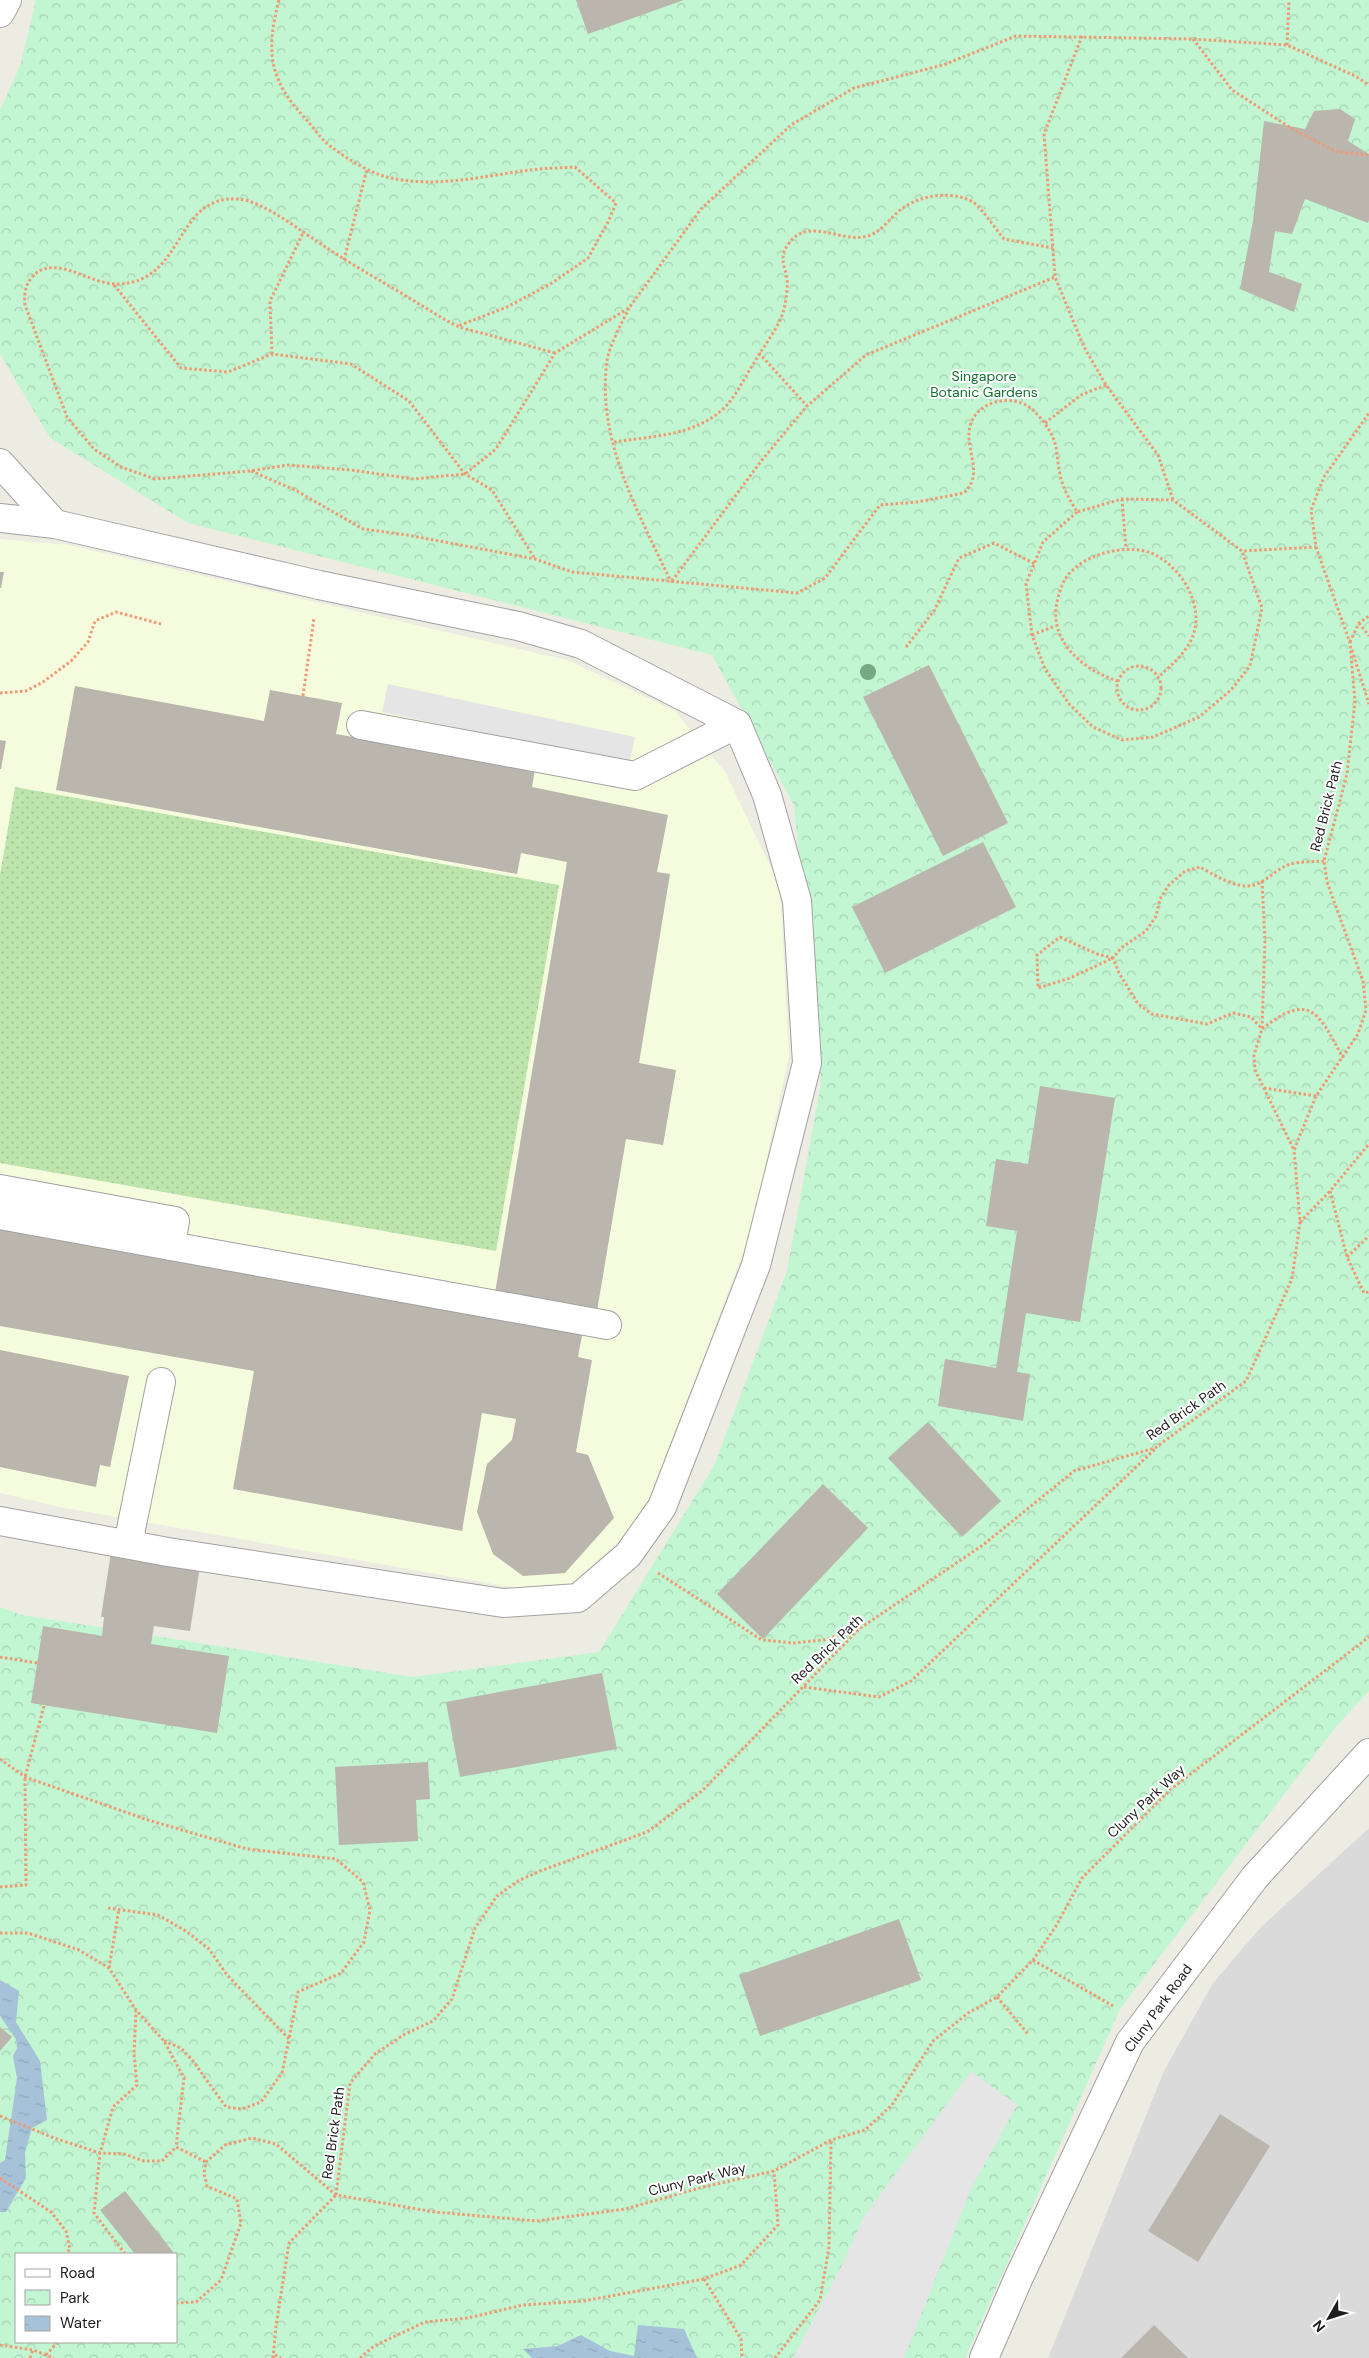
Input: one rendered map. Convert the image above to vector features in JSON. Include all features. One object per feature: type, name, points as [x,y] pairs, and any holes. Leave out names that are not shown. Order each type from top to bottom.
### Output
[{"type":"street","points":[[0,13],[7,0]]},
{"type":"street","points":[[0,463],[56,524]]},
{"type":"street","points":[[0,518],[56,524],[319,585],[518,626],[581,644],[738,724],[767,794],[797,901],[807,1063],[756,1265],[662,1507],[628,1555],[578,1598],[503,1603],[128,1544],[0,1521]]},
{"type":"street","points":[[361,725],[635,776],[738,724]]},
{"type":"street","points":[[0,1188],[175,1221],[171,1246]]},
{"type":"street","points":[[0,1215],[171,1246],[544,1308],[607,1325]]},
{"type":"street","points":[[128,1544],[161,1382]]},
{"type":"street","name":"Cluny Park Road","points":[[984,2358],[1018,2277],[1130,2042],[1255,1877],[1369,1753]]},
{"type":"path","points":[[279,0],[270,39],[271,58],[277,76],[294,107],[330,146],[367,169],[387,177],[429,182],[575,167],[616,203],[588,258],[552,283],[507,307],[457,326]]},
{"type":"path","points":[[1287,45],[1289,0]]},
{"type":"path","points":[[671,582],[622,476],[607,416],[607,360],[629,308],[701,209],[791,125],[854,88],[943,65],[1016,36],[1192,39],[1287,45],[1355,76],[1369,85]]},
{"type":"path","points":[[1082,36],[1044,134],[1055,277],[1084,347],[1106,385],[1158,455],[1173,500],[1242,551],[1262,608],[1250,666],[1231,690],[1199,717],[1153,737],[1122,740],[1093,727],[1070,705],[1057,688],[1038,655],[1032,636],[1026,584],[1043,542],[1077,512],[1122,499],[1173,500]]},
{"type":"path","points":[[1192,39],[1232,90],[1294,130],[1337,152],[1369,155]]},
{"type":"path","points":[[344,260],[367,169]]},
{"type":"path","points":[[614,442],[691,430],[711,419],[727,404],[775,331],[785,306],[787,279],[783,270],[782,260],[785,250],[790,242],[807,231],[855,238],[868,236],[879,230],[902,208],[920,199],[939,196],[958,197],[976,205],[1004,239],[1053,248]]},
{"type":"path","points":[[555,353],[457,326],[344,260],[256,203],[239,198],[220,200],[204,207],[191,220],[163,264],[149,277],[132,284],[114,285],[53,266],[42,269],[27,284],[24,294],[25,305],[67,417],[94,449],[121,467],[156,479],[250,471],[288,465],[352,470],[414,478],[465,474],[496,449],[555,353],[629,308]]},
{"type":"path","points":[[272,354],[270,301],[303,233]]},
{"type":"path","points":[[671,582],[762,460],[807,406],[866,355],[1055,277]]},
{"type":"path","points":[[114,285],[181,368],[228,372],[272,354],[351,364],[409,402],[465,474],[492,490],[535,559]]},
{"type":"path","points":[[760,353],[807,406]]},
{"type":"path","points":[[1045,423],[1081,395],[1106,385]]},
{"type":"path","points":[[250,471],[295,490],[363,529],[407,535],[535,559],[572,572],[797,593],[825,578],[880,505],[958,496],[970,488],[974,475],[969,433],[971,423],[983,407],[1002,400],[1026,405],[1045,423],[1058,446],[1060,473],[1064,490],[1077,512]]},
{"type":"path","name":"Red Brick Path","points":[[336,2195],[350,2083],[375,2054],[405,2034],[433,2021],[452,1999],[475,1928],[497,1896],[518,1881],[540,1871],[647,1832],[702,1790],[859,1629],[983,1545],[1074,1471],[1155,1448],[1246,1381],[1292,1279],[1300,1222],[1294,1150],[1316,1096],[1358,1034],[1366,1010],[1363,981],[1327,882],[1324,861],[1347,774],[1355,702],[1350,642],[1316,548],[1310,510],[1324,476],[1369,413]]},
{"type":"path","points":[[1122,499],[1126,549]]},
{"type":"path","points":[[906,647],[934,611],[959,558],[994,543],[1034,564]]},
{"type":"path","points":[[1242,551],[1316,548]]},
{"type":"path","points":[[1118,681],[1102,676],[1080,660],[1063,642],[1055,626],[1056,605],[1062,583],[1074,568],[1089,559],[1107,552],[1126,549],[1159,556],[1187,583],[1194,602],[1198,622],[1189,645],[1174,663],[1158,677]]},
{"type":"path","points":[[303,696],[319,585]]},
{"type":"path","points":[[0,693],[26,690],[44,682],[71,661],[88,642],[95,622],[109,615],[116,612],[161,624]]},
{"type":"path","points":[[1369,616],[1359,623],[1350,642],[1369,704]]},
{"type":"path","points":[[1359,623],[1369,636]]},
{"type":"path","points":[[1032,636],[1055,626]]},
{"type":"path","points":[[1137,666],[1152,670],[1158,677],[1161,695],[1150,708],[1132,710],[1119,699],[1118,681],[1129,669],[1137,666]]},
{"type":"path","points":[[1113,958],[1097,954],[1060,936],[1037,955],[1038,988],[1070,978],[1113,958],[1122,948],[1146,931],[1156,916],[1160,899],[1169,885],[1185,871],[1200,867],[1235,884],[1248,886],[1262,882],[1286,866],[1304,862],[1324,861]]},
{"type":"path","points":[[1262,882],[1264,940],[1262,1029],[1254,1055],[1255,1070],[1294,1150]]},
{"type":"path","points":[[1113,958],[1119,973],[1138,1004],[1152,1014],[1207,1024],[1233,1013],[1250,1018],[1262,1029]]},
{"type":"path","points":[[1262,1029],[1283,1014],[1296,1008],[1309,1010],[1324,1023],[1343,1058]]},
{"type":"path","points":[[1264,1088],[1316,1096]]},
{"type":"path","points":[[1300,1222],[1330,1191],[1369,1144]]},
{"type":"path","points":[[1330,1191],[1347,1256],[1364,1293],[1369,1292]]},
{"type":"path","points":[[1347,1256],[1369,1236]]},
{"type":"path","points":[[803,1687],[879,1697],[911,1681],[1155,1448]]},
{"type":"path","points":[[628,1555],[762,1640],[794,1642],[824,1640],[859,1629]]},
{"type":"path","name":"Cluny Park Way","points":[[336,2195],[435,2212],[537,2221],[625,2209],[703,2187],[774,2171],[831,2140],[865,2130],[892,2105],[933,2041],[968,2013],[998,1997],[1033,1960],[1056,1926],[1082,1878],[1171,1789],[1369,1637]]},
{"type":"path","points":[[0,1657],[37,1663]]},
{"type":"path","points":[[0,1887],[26,1885],[25,1777],[44,1706]]},
{"type":"path","points":[[0,1759],[25,1777],[148,1820],[247,1850],[336,1859],[363,1882],[370,1910],[364,1942],[341,1973],[298,1992],[282,2074],[261,2102],[242,2110],[226,2107],[193,2061],[181,2048],[164,2041]]},
{"type":"path","points":[[108,1908],[158,1915],[186,1931],[209,1949],[227,1975],[289,2038]]},
{"type":"path","points":[[109,1968],[119,1909]]},
{"type":"path","points":[[0,1932],[28,1933],[79,1950],[109,1968],[136,2010],[164,2041],[184,2078],[176,2147],[162,2161],[144,2161],[124,2154],[100,2154],[0,2116]]},
{"type":"path","points":[[1033,1960],[1120,2009]]},
{"type":"path","points":[[998,1997],[1028,2034]]},
{"type":"path","points":[[124,2253],[94,2212],[100,2154],[113,2107],[137,2085],[134,2054],[136,2010]]},
{"type":"path","points":[[178,2303],[196,2302],[221,2280],[241,2223],[237,2199],[207,2186],[204,2173],[206,2162],[225,2145],[252,2138],[276,2144],[336,2195],[289,2244],[276,2326],[274,2357],[281,2358]]},
{"type":"path","points":[[775,2358],[820,2300],[829,2247],[831,2140]]},
{"type":"path","points":[[176,2147],[206,2162]]},
{"type":"path","points":[[360,2358],[374,2346],[425,2322],[468,2318],[523,2305],[583,2301],[704,2279],[741,2265],[778,2225],[774,2171]]},
{"type":"path","points":[[0,2178],[51,2212],[66,2231],[70,2249],[67,2253]]},
{"type":"path","points":[[704,2279],[741,2339],[742,2358]]},
{"type":"path","points":[[46,2355],[57,2343]]},
{"type":"path","points":[[0,2345],[33,2350],[54,2358]]},
{"type":"path","points":[[30,2358],[33,2350]]},
{"type":"shaded area","points":[[0,539],[69,545],[567,660],[675,711],[725,772],[780,887],[789,1056],[750,1235],[643,1515],[626,1535],[568,1586],[533,1591],[60,1507],[0,1493]]},
{"type":"shaded area","points":[[388,684],[635,737],[629,765],[382,712]]},
{"type":"shaded area","points":[[1369,1828],[1369,2358],[1048,2358],[1164,2071],[1213,1983],[1261,1927]]},
{"type":"shaded area","points":[[971,2071],[1017,2105],[971,2189],[904,2358],[793,2358],[842,2265],[863,2218]]},
{"type":"green space","name":"Singapore Botanic Gardens","points":[[36,0],[1369,0],[1369,1691],[1334,1729],[1120,2009],[965,2358],[0,2358],[0,1607],[22,1615],[413,1677],[599,1652],[714,1466],[787,1271],[821,1083],[794,805],[712,655],[188,523],[50,438],[0,354],[0,110],[20,66]]},
{"type":"green space","points":[[15,787],[559,885],[496,1251],[0,1163],[0,875]]},
{"type":"water","points":[[0,1980],[19,1991],[16,2022],[40,2061],[47,2120],[32,2128],[25,2152],[26,2178],[6,2212],[0,2212],[0,2163],[5,2160],[17,2078],[13,2056],[17,2048],[16,2039],[0,2016]]},
{"type":"water","points":[[638,2325],[684,2329],[697,2358],[532,2358],[523,2349],[558,2346],[581,2335],[610,2351],[634,2356]]},
{"type":"building","points":[[576,0],[684,0],[588,34]]},
{"type":"building","points":[[1340,109],[1355,119],[1348,141],[1369,154],[1369,220],[1368,223],[1305,199],[1292,234],[1275,231],[1269,272],[1302,284],[1294,312],[1240,289],[1253,221],[1264,121],[1305,129],[1314,111]]},
{"type":"building","points":[[0,572],[4,572],[1,588],[0,588]]},
{"type":"building","points":[[929,665],[1008,823],[943,856],[863,697]]},
{"type":"building","points":[[75,686],[264,721],[270,690],[342,703],[336,734],[535,769],[532,787],[668,815],[657,872],[670,874],[639,1063],[676,1070],[663,1145],[626,1139],[597,1311],[495,1293],[567,862],[521,853],[517,874],[56,790]]},
{"type":"building","points":[[0,740],[6,741],[1,769],[0,769]]},
{"type":"building","points":[[983,842],[1016,907],[885,973],[852,907]]},
{"type":"building","points":[[1040,1086],[1115,1098],[1080,1322],[1026,1313],[1017,1372],[1030,1374],[1023,1421],[938,1406],[945,1359],[996,1368],[1017,1231],[986,1226],[996,1159],[1028,1164]]},
{"type":"building","points":[[0,1225],[583,1330],[578,1357],[592,1360],[576,1452],[588,1455],[614,1518],[565,1573],[523,1576],[493,1554],[477,1512],[487,1464],[512,1440],[516,1419],[482,1413],[462,1531],[233,1489],[254,1371],[0,1326]]},
{"type":"building","points":[[0,1350],[129,1376],[110,1467],[100,1465],[96,1487],[0,1467]]},
{"type":"building","points":[[928,1422],[1001,1501],[962,1537],[888,1458]]},
{"type":"building","points":[[823,1484],[868,1528],[763,1639],[717,1594]]},
{"type":"building","points":[[112,1546],[201,1560],[190,1631],[154,1626],[151,1644],[229,1656],[217,1733],[31,1703],[43,1626],[102,1636],[104,1617],[101,1617]]},
{"type":"building","points":[[602,1673],[617,1749],[460,1777],[446,1702]]},
{"type":"building","points":[[428,1762],[430,1799],[416,1800],[418,1841],[339,1845],[335,1767]]},
{"type":"building","points":[[899,1919],[921,1980],[760,2036],[739,1975]]},
{"type":"building","points":[[0,2027],[12,2037],[0,2051]]},
{"type":"building","points":[[1220,2114],[1270,2146],[1198,2262],[1148,2231]]},
{"type":"building","points":[[125,2191],[174,2253],[134,2253],[100,2210]]},
{"type":"building","points":[[1154,2325],[1188,2358],[1121,2358]]}]
